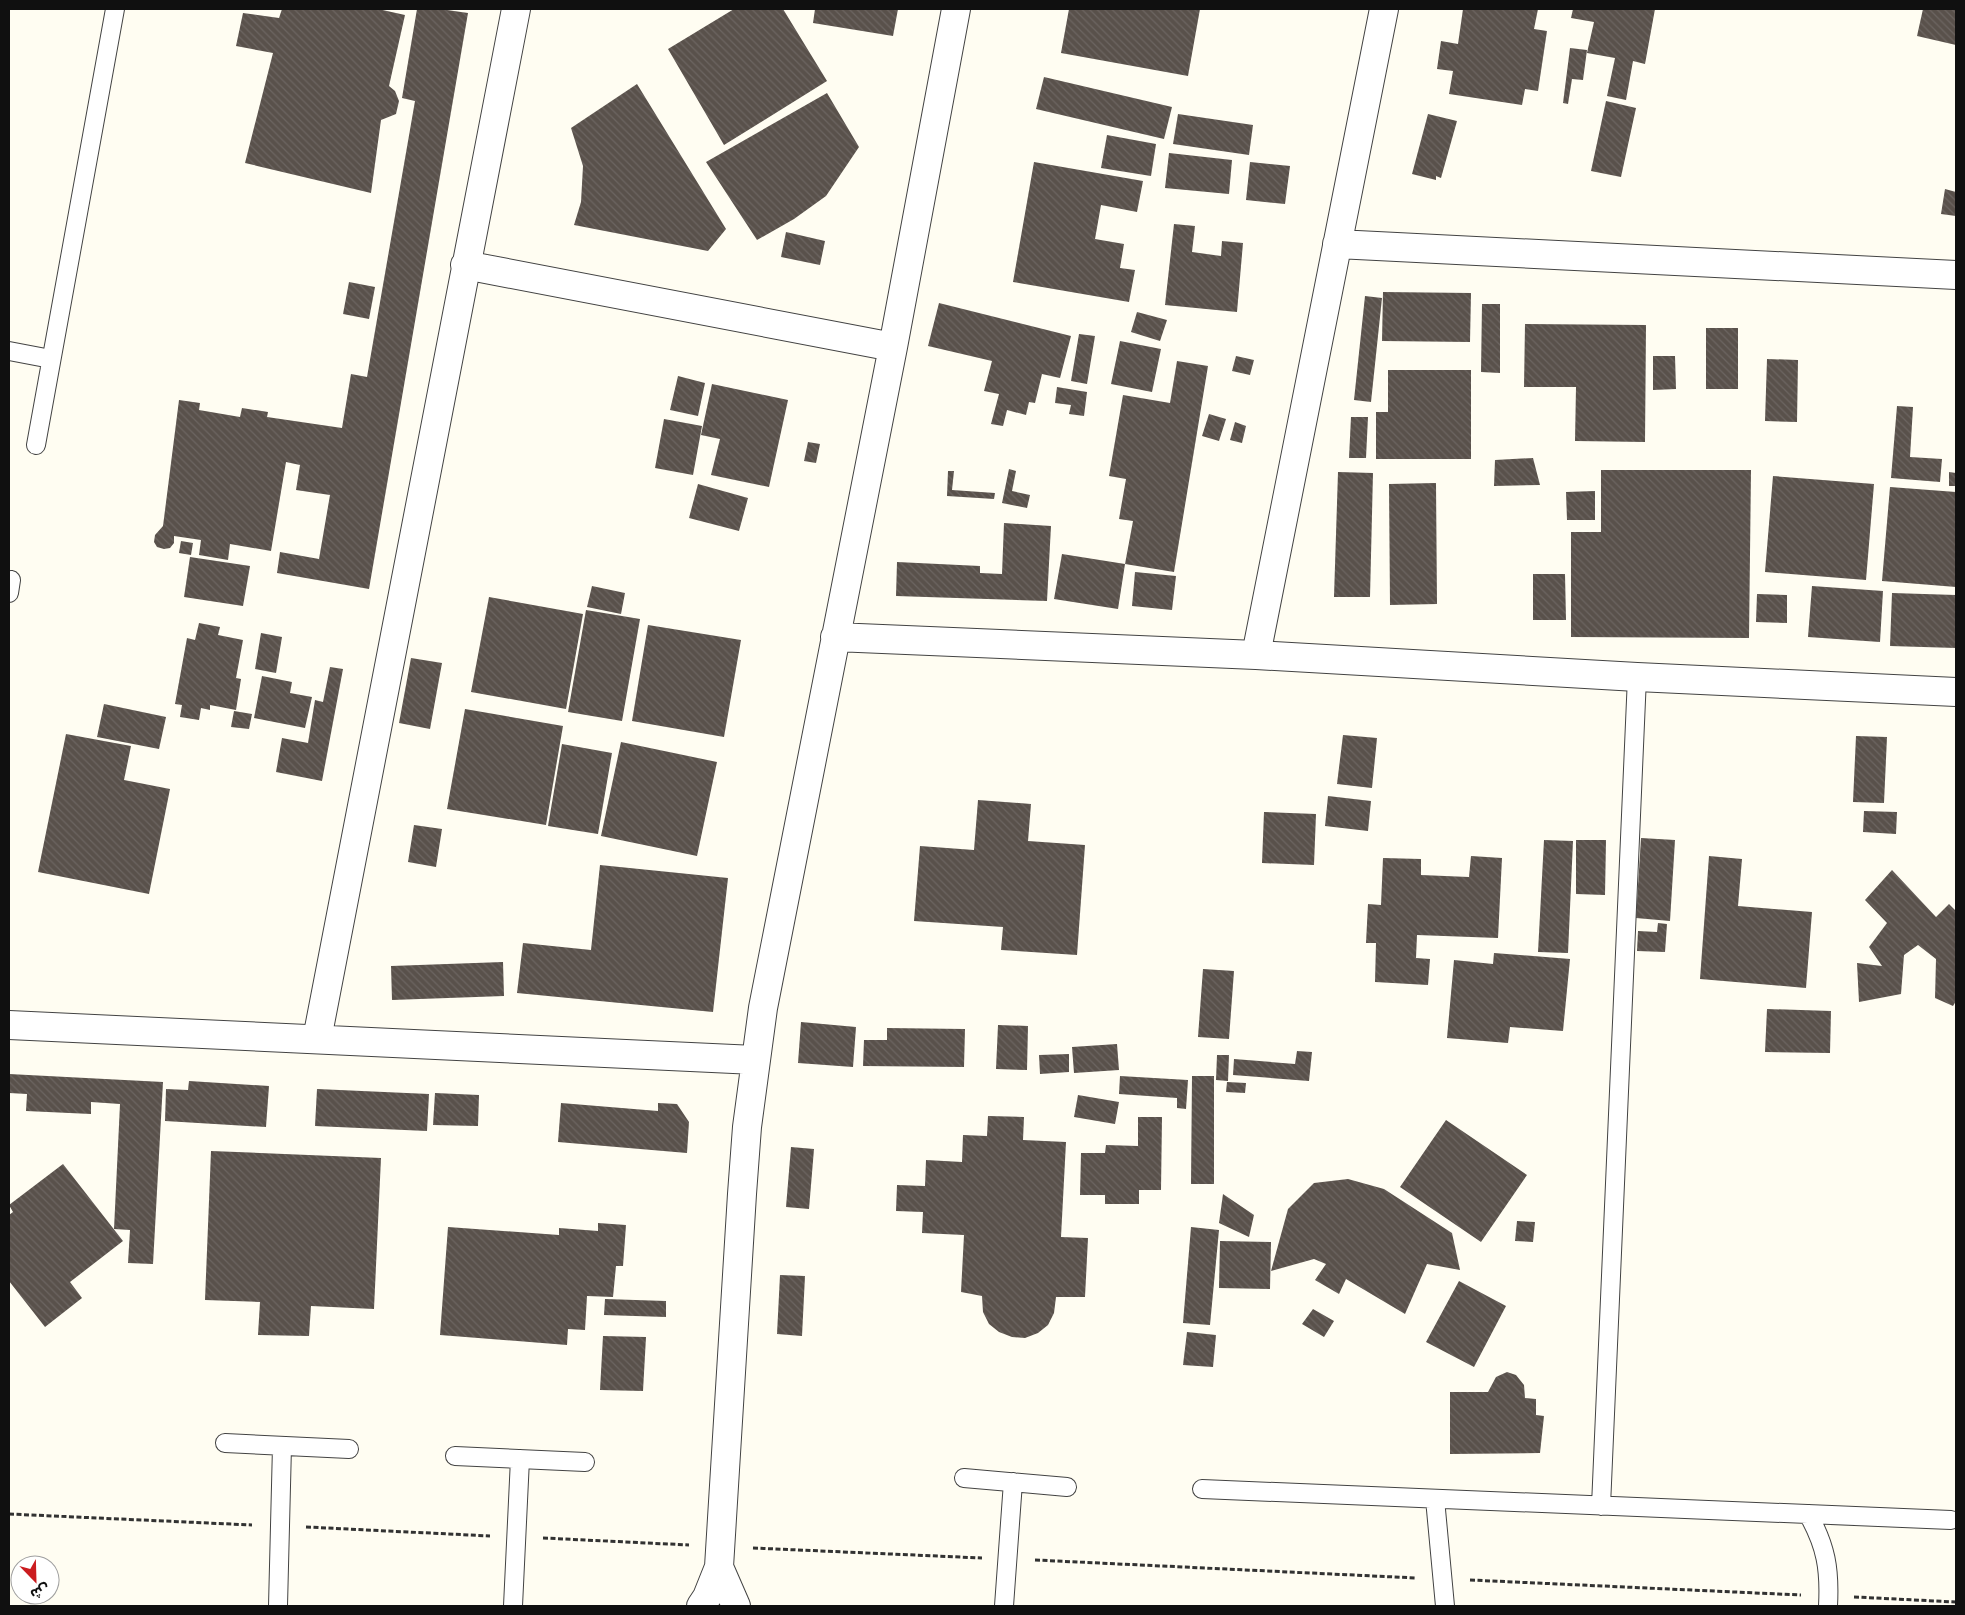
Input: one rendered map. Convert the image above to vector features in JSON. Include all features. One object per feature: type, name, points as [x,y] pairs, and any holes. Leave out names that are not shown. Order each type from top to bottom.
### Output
[{"type":"street","points":[[317,1039],[465,265],[516,9]]},
{"type":"street","points":[[701,1606],[707,1597],[719,1567],[742,1194],[755,1060],[772,956],[893,347],[956,9]]},
{"type":"street","points":[[1256,655],[1384,9]]},
{"type":"street","points":[[1337,244],[1956,275]]},
{"type":"street","points":[[465,265],[893,347]]},
{"type":"street","points":[[836,637],[1256,655],[1637,677],[1956,692]]},
{"type":"street","points":[[9,1025],[755,1060]]},
{"type":"street","points":[[719,1567],[736,1606]]},
{"type":"lane","points":[[36,445],[115,9]]},
{"type":"lane","points":[[9,351],[51,359]]},
{"type":"lane","points":[[1601,1506],[1637,677]]},
{"type":"lane","points":[[226,1443],[349,1449]]},
{"type":"lane","points":[[278,1606],[282,1446]]},
{"type":"lane","points":[[455,1456],[585,1462]]},
{"type":"lane","points":[[513,1606],[520,1459]]},
{"type":"lane","points":[[964,1478],[1067,1487]]},
{"type":"lane","points":[[1004,1606],[1013,1482]]},
{"type":"lane","points":[[1202,1489],[1951,1520]]},
{"type":"lane","points":[[1435,1499],[1445,1606]]},
{"type":"lane","points":[[1808,1514],[1826,1552],[1829,1573],[1828,1606]]},
{"type":"building","points":[[282,9],[378,9],[405,15],[389,86],[395,91],[399,101],[396,114],[381,120],[371,193],[245,163],[273,53],[236,46],[243,13],[279,18]]},
{"type":"building","points":[[417,9],[440,9],[468,13],[369,589],[277,573],[280,552],[319,559],[330,495],[296,490],[300,465],[286,462],[271,551],[230,544],[228,560],[199,555],[201,540],[174,536],[174,543],[170,548],[157,547],[154,542],[155,535],[163,526],[179,400],[200,403],[199,410],[240,417],[242,408],[268,412],[267,417],[342,428],[351,374],[367,377],[415,101],[402,98]]},
{"type":"building","points":[[734,9],[783,9],[827,81],[724,145],[668,49]]},
{"type":"building","points":[[815,9],[898,9],[893,36],[813,23]]},
{"type":"building","points":[[1069,9],[1200,9],[1188,76],[1061,53]]},
{"type":"building","points":[[1463,9],[1538,9],[1534,29],[1547,31],[1538,91],[1525,89],[1522,105],[1449,94],[1453,71],[1437,69],[1441,41],[1458,44]]},
{"type":"building","points":[[1573,9],[1655,9],[1645,64],[1633,61],[1626,100],[1607,96],[1615,58],[1587,53],[1594,22],[1571,18]]},
{"type":"building","points":[[1923,9],[1956,9],[1956,45],[1917,36]]},
{"type":"building","points":[[1570,48],[1587,50],[1583,80],[1572,79],[1568,104],[1563,103]]},
{"type":"building","points":[[1044,77],[1172,107],[1164,139],[1036,109]]},
{"type":"building","points":[[637,84],[726,229],[708,251],[574,225],[581,202],[583,166],[571,128]]},
{"type":"building","points":[[827,93],[859,147],[826,196],[794,219],[757,240],[706,162]]},
{"type":"building","points":[[1606,101],[1636,108],[1621,177],[1591,171]]},
{"type":"building","points":[[1178,114],[1253,125],[1249,155],[1173,144]]},
{"type":"building","points":[[1428,114],[1457,121],[1441,178],[1436,176],[1436,180],[1412,174]]},
{"type":"building","points":[[1107,135],[1156,144],[1151,176],[1101,168]]},
{"type":"building","points":[[1169,153],[1232,160],[1229,194],[1165,188]]},
{"type":"building","points":[[1034,162],[1143,181],[1137,212],[1101,205],[1095,239],[1124,244],[1120,268],[1135,270],[1129,302],[1013,282]]},
{"type":"building","points":[[1250,162],[1290,166],[1285,204],[1246,200]]},
{"type":"building","points":[[1945,189],[1956,192],[1956,216],[1941,214]]},
{"type":"building","points":[[1174,224],[1195,226],[1192,252],[1221,256],[1222,241],[1243,243],[1237,312],[1165,305]]},
{"type":"building","points":[[786,232],[825,241],[820,265],[781,257]]},
{"type":"building","points":[[349,282],[375,287],[369,319],[343,314]]},
{"type":"building","points":[[1383,292],[1471,293],[1470,342],[1382,341]]},
{"type":"building","points":[[1365,296],[1382,298],[1371,402],[1354,400]]},
{"type":"building","points":[[939,303],[1071,336],[1060,378],[1042,374],[1035,403],[1029,402],[1026,415],[1007,410],[1003,426],[991,424],[999,394],[984,391],[992,361],[928,346]]},
{"type":"building","points":[[1482,304],[1500,304],[1500,373],[1481,372]]},
{"type":"building","points":[[1137,312],[1167,320],[1160,341],[1131,332]]},
{"type":"building","points":[[1525,324],[1646,325],[1645,442],[1575,441],[1576,387],[1524,387]]},
{"type":"building","points":[[1706,328],[1738,328],[1738,389],[1706,389]]},
{"type":"building","points":[[1079,334],[1095,336],[1087,384],[1071,381]]},
{"type":"building","points":[[1120,341],[1161,349],[1152,392],[1111,384]]},
{"type":"building","points":[[1236,356],[1254,360],[1250,375],[1232,371]]},
{"type":"building","points":[[1653,356],[1675,356],[1676,389],[1653,390]]},
{"type":"building","points":[[1767,359],[1798,360],[1797,422],[1765,421]]},
{"type":"building","points":[[1177,361],[1208,366],[1174,572],[1125,564],[1133,521],[1119,519],[1126,479],[1109,476],[1123,395],[1170,403]]},
{"type":"building","points":[[1388,370],[1471,370],[1471,459],[1376,459],[1376,412],[1388,412]]},
{"type":"building","points":[[678,376],[705,383],[698,416],[670,410]]},
{"type":"building","points":[[712,384],[788,400],[769,487],[711,475],[720,439],[701,435]]},
{"type":"building","points":[[1057,387],[1087,392],[1084,416],[1069,414],[1071,405],[1055,403]]},
{"type":"building","points":[[1897,406],[1913,407],[1910,457],[1942,459],[1940,482],[1891,478]]},
{"type":"building","points":[[1209,414],[1226,419],[1219,441],[1202,436]]},
{"type":"building","points":[[1351,417],[1368,417],[1366,458],[1349,458]]},
{"type":"building","points":[[664,419],[702,426],[693,475],[655,468]]},
{"type":"building","points":[[1235,422],[1246,426],[1242,443],[1230,440]]},
{"type":"building","points":[[808,442],[820,444],[816,463],[804,461]]},
{"type":"building","points":[[1533,458],[1540,485],[1494,486],[1495,460]]},
{"type":"building","points":[[1009,469],[1016,471],[1012,491],[1030,495],[1027,508],[1002,503]]},
{"type":"building","points":[[1601,470],[1751,470],[1749,638],[1571,637],[1571,532],[1601,532]]},
{"type":"building","points":[[948,471],[954,471],[952,490],[995,493],[994,499],[947,496]]},
{"type":"building","points":[[1338,472],[1373,473],[1370,597],[1334,597]]},
{"type":"building","points":[[1949,472],[1956,473],[1956,486],[1949,486]]},
{"type":"building","points":[[1773,476],[1874,484],[1866,580],[1765,572]]},
{"type":"building","points":[[1436,483],[1437,604],[1390,605],[1389,484]]},
{"type":"building","points":[[698,484],[748,498],[739,531],[689,518]]},
{"type":"building","points":[[1890,487],[1956,492],[1956,587],[1882,581]]},
{"type":"building","points":[[1595,491],[1595,520],[1567,520],[1566,492]]},
{"type":"building","points":[[1004,523],[1051,526],[1047,601],[896,596],[897,562],[980,566],[980,573],[1002,574]]},
{"type":"building","points":[[181,541],[193,543],[191,555],[179,553]]},
{"type":"building","points":[[1062,554],[1125,564],[1118,609],[1054,599]]},
{"type":"building","points":[[190,557],[250,566],[243,606],[184,597]]},
{"type":"building","points":[[1135,572],[1176,576],[1172,610],[1132,606]]},
{"type":"building","points":[[1533,574],[1565,574],[1566,620],[1533,620]]},
{"type":"building","points":[[592,586],[625,593],[621,614],[587,607]]},
{"type":"building","points":[[1812,586],[1883,591],[1880,642],[1808,637]]},
{"type":"building","points":[[1892,593],[1956,595],[1956,648],[1890,646]]},
{"type":"building","points":[[1757,594],[1787,595],[1787,623],[1756,622]]},
{"type":"building","points":[[489,597],[583,614],[566,709],[471,692]]},
{"type":"building","points":[[586,610],[640,619],[622,721],[568,712]]},
{"type":"building","points":[[199,623],[220,627],[218,635],[243,640],[236,678],[241,679],[236,710],[210,705],[210,710],[201,708],[199,720],[180,717],[182,705],[175,704],[187,638],[195,640]]},
{"type":"building","points":[[648,625],[741,640],[724,737],[632,721]]},
{"type":"building","points":[[261,633],[282,637],[276,673],[255,669]]},
{"type":"building","points":[[411,658],[442,663],[430,729],[399,723]]},
{"type":"building","points":[[330,667],[343,669],[322,781],[276,772],[282,738],[308,743],[315,700],[323,702]]},
{"type":"building","points":[[262,676],[292,682],[290,693],[312,697],[305,728],[254,718]]},
{"type":"building","points":[[104,704],[166,717],[159,749],[97,737]]},
{"type":"building","points":[[465,709],[563,726],[546,825],[447,809]]},
{"type":"building","points":[[234,711],[252,714],[249,729],[231,727]]},
{"type":"building","points":[[66,734],[131,746],[124,780],[170,789],[149,894],[38,872]]},
{"type":"building","points":[[1343,735],[1377,738],[1372,788],[1337,784]]},
{"type":"building","points":[[1856,736],[1887,737],[1884,803],[1853,802]]},
{"type":"building","points":[[621,742],[717,762],[697,856],[601,836]]},
{"type":"building","points":[[562,744],[612,753],[598,834],[548,826]]},
{"type":"building","points":[[1328,796],[1371,801],[1368,831],[1325,826]]},
{"type":"building","points":[[978,800],[1031,804],[1028,841],[1085,845],[1077,955],[1001,950],[1003,927],[914,921],[920,846],[974,850]]},
{"type":"building","points":[[1864,811],[1897,812],[1896,834],[1863,832]]},
{"type":"building","points":[[1264,812],[1316,814],[1314,865],[1262,863]]},
{"type":"building","points":[[414,825],[442,829],[436,867],[408,862]]},
{"type":"building","points":[[1641,838],[1675,840],[1670,921],[1636,918]]},
{"type":"building","points":[[1544,840],[1573,841],[1568,953],[1538,952]]},
{"type":"building","points":[[1576,840],[1606,840],[1605,895],[1576,894]]},
{"type":"building","points":[[1471,856],[1502,858],[1498,938],[1417,935],[1416,958],[1430,959],[1428,985],[1375,982],[1376,943],[1366,943],[1368,904],[1381,905],[1383,858],[1421,859],[1421,875],[1469,877]]},
{"type":"building","points":[[1709,856],[1742,859],[1738,906],[1812,912],[1806,988],[1700,979]]},
{"type":"building","points":[[600,865],[728,878],[713,1012],[517,993],[523,943],[591,950]]},
{"type":"building","points":[[1892,870],[1936,917],[1949,904],[1956,911],[1956,1001],[1953,1006],[1935,998],[1936,959],[1918,945],[1904,955],[1901,994],[1859,1002],[1857,963],[1882,966],[1869,947],[1887,923],[1865,900]]},
{"type":"building","points":[[1658,923],[1667,924],[1665,952],[1637,951],[1638,931],[1657,932]]},
{"type":"building","points":[[1494,953],[1570,959],[1563,1031],[1510,1027],[1508,1043],[1447,1038],[1454,960],[1493,964]]},
{"type":"building","points":[[503,962],[504,996],[392,1000],[391,966]]},
{"type":"building","points":[[1203,969],[1234,971],[1229,1039],[1198,1037]]},
{"type":"building","points":[[1767,1009],[1831,1011],[1830,1053],[1765,1052]]},
{"type":"building","points":[[801,1022],[856,1027],[853,1067],[798,1063]]},
{"type":"building","points":[[998,1025],[1028,1026],[1027,1070],[996,1069]]},
{"type":"building","points":[[887,1028],[965,1029],[964,1067],[863,1066],[864,1040],[887,1040]]},
{"type":"building","points":[[1117,1044],[1119,1070],[1074,1073],[1072,1047]]},
{"type":"building","points":[[1297,1051],[1312,1052],[1309,1081],[1233,1075],[1234,1059],[1295,1064]]},
{"type":"building","points":[[1069,1054],[1069,1072],[1040,1074],[1039,1055]]},
{"type":"building","points":[[1217,1055],[1229,1055],[1228,1081],[1216,1080]]},
{"type":"building","points":[[9,1074],[163,1082],[153,1264],[128,1263],[130,1230],[114,1229],[120,1104],[91,1102],[91,1114],[26,1111],[27,1094],[9,1093]]},
{"type":"building","points":[[1120,1076],[1188,1080],[1186,1109],[1177,1108],[1177,1098],[1119,1094]]},
{"type":"building","points":[[1192,1076],[1214,1076],[1214,1184],[1191,1184]]},
{"type":"building","points":[[189,1081],[269,1086],[266,1127],[165,1121],[166,1089],[188,1090]]},
{"type":"building","points":[[1227,1082],[1246,1083],[1245,1093],[1226,1092]]},
{"type":"building","points":[[317,1089],[429,1094],[427,1131],[315,1126]]},
{"type":"building","points":[[435,1093],[479,1095],[478,1126],[433,1125]]},
{"type":"building","points":[[1078,1095],[1119,1102],[1115,1124],[1074,1117]]},
{"type":"building","points":[[561,1103],[658,1111],[658,1103],[677,1104],[689,1122],[687,1153],[558,1142]]},
{"type":"building","points":[[988,1116],[1024,1117],[1023,1140],[1066,1142],[1061,1237],[1088,1238],[1085,1297],[1056,1297],[1054,1313],[1048,1325],[1038,1333],[1025,1338],[1012,1337],[999,1332],[989,1324],[983,1312],[982,1296],[961,1292],[964,1235],[922,1233],[923,1212],[896,1211],[897,1185],[925,1186],[926,1160],[962,1162],[963,1135],[987,1136]]},
{"type":"building","points":[[1138,1117],[1162,1117],[1161,1190],[1139,1190],[1139,1204],[1105,1204],[1105,1195],[1080,1195],[1081,1153],[1105,1153],[1106,1145],[1138,1146]]},
{"type":"building","points":[[1446,1120],[1527,1175],[1481,1242],[1400,1187]]},
{"type":"building","points":[[791,1147],[814,1149],[809,1209],[786,1207]]},
{"type":"building","points":[[211,1151],[381,1158],[374,1309],[311,1306],[309,1336],[258,1335],[260,1302],[205,1300]]},
{"type":"building","points":[[63,1164],[123,1241],[70,1282],[82,1298],[45,1327],[9,1281],[9,1215],[13,1212],[9,1205]]},
{"type":"building","points":[[1348,1179],[1384,1189],[1452,1233],[1460,1270],[1427,1264],[1405,1314],[1346,1279],[1339,1294],[1315,1280],[1326,1264],[1314,1259],[1271,1271],[1288,1209],[1314,1183]]},
{"type":"building","points":[[1223,1194],[1254,1215],[1249,1237],[1219,1223]]},
{"type":"building","points":[[1517,1221],[1535,1222],[1533,1242],[1515,1241]]},
{"type":"building","points":[[598,1223],[626,1225],[623,1266],[616,1266],[613,1297],[587,1296],[585,1330],[568,1329],[567,1345],[440,1335],[448,1227],[559,1235],[559,1228],[598,1231]]},
{"type":"building","points":[[1191,1227],[1219,1230],[1210,1325],[1183,1323]]},
{"type":"building","points":[[1220,1241],[1271,1242],[1270,1289],[1219,1288]]},
{"type":"building","points":[[780,1275],[805,1276],[802,1336],[777,1334]]},
{"type":"building","points":[[1459,1281],[1506,1306],[1474,1367],[1426,1342]]},
{"type":"building","points":[[605,1299],[666,1301],[666,1317],[604,1315]]},
{"type":"building","points":[[1313,1309],[1334,1321],[1324,1337],[1302,1324]]},
{"type":"building","points":[[1187,1332],[1216,1335],[1213,1367],[1183,1365]]},
{"type":"building","points":[[603,1336],[646,1337],[643,1391],[600,1390]]},
{"type":"building","points":[[1507,1372],[1516,1375],[1524,1385],[1525,1398],[1536,1399],[1536,1415],[1544,1416],[1540,1453],[1450,1454],[1450,1392],[1488,1392],[1496,1377]]}]
